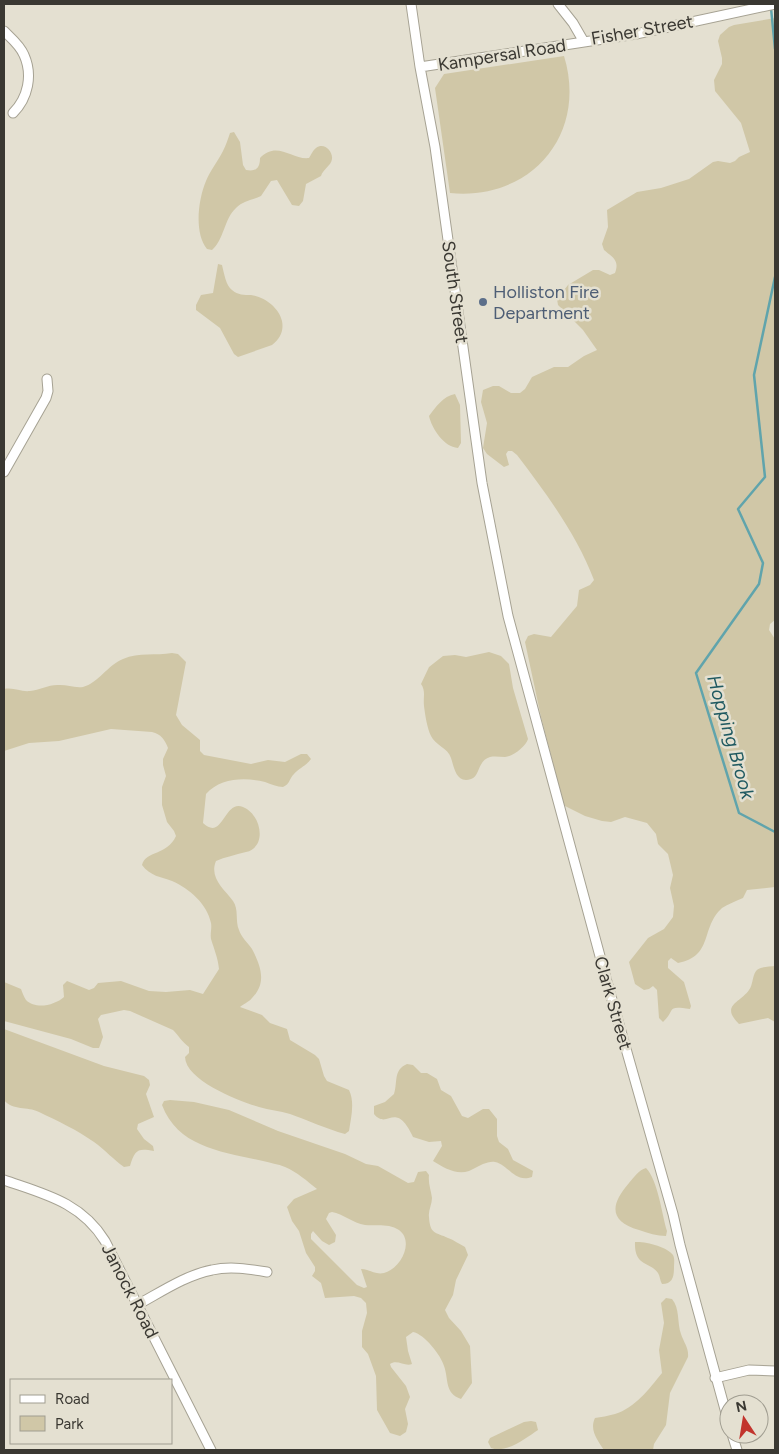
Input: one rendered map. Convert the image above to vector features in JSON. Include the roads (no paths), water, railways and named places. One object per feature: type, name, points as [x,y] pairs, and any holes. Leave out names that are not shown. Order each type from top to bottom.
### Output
[{"type":"street","name":"South Street","points":[[412,4],[420,67],[435,147],[482,483],[500,581]]},
{"type":"street","name":"Fisher Street","points":[[558,4],[573,23],[584,42],[660,29],[772,5]]},
{"type":"street","points":[[4,32],[18,46],[27,64],[26,96],[13,113]]},
{"type":"street","name":"Kampersal Road","points":[[420,67],[492,58],[584,42]]},
{"type":"street","points":[[4,472],[46,398],[48,391],[47,379]]},
{"type":"street","name":"Clark Street","points":[[500,581],[521,669],[683,1252],[720,1394]]},
{"type":"street","name":"Janock Road","points":[[4,1180],[62,1201],[87,1218],[105,1241],[211,1450]]},
{"type":"street","points":[[137,1305],[190,1277],[212,1270],[245,1269],[267,1272]]},
{"type":"street","points":[[715,1378],[749,1370],[775,1371]]},
{"type":"waterway","name":"Hopping Brook","points":[[771,8],[775,49]]},
{"type":"waterway","name":"Hopping Brook","points":[[775,277],[754,375],[765,477],[738,509],[763,563],[759,584],[696,673],[739,813],[775,832]]},
{"type":"place","name":"Holliston Fire Department","points":[[483,302]]}]
